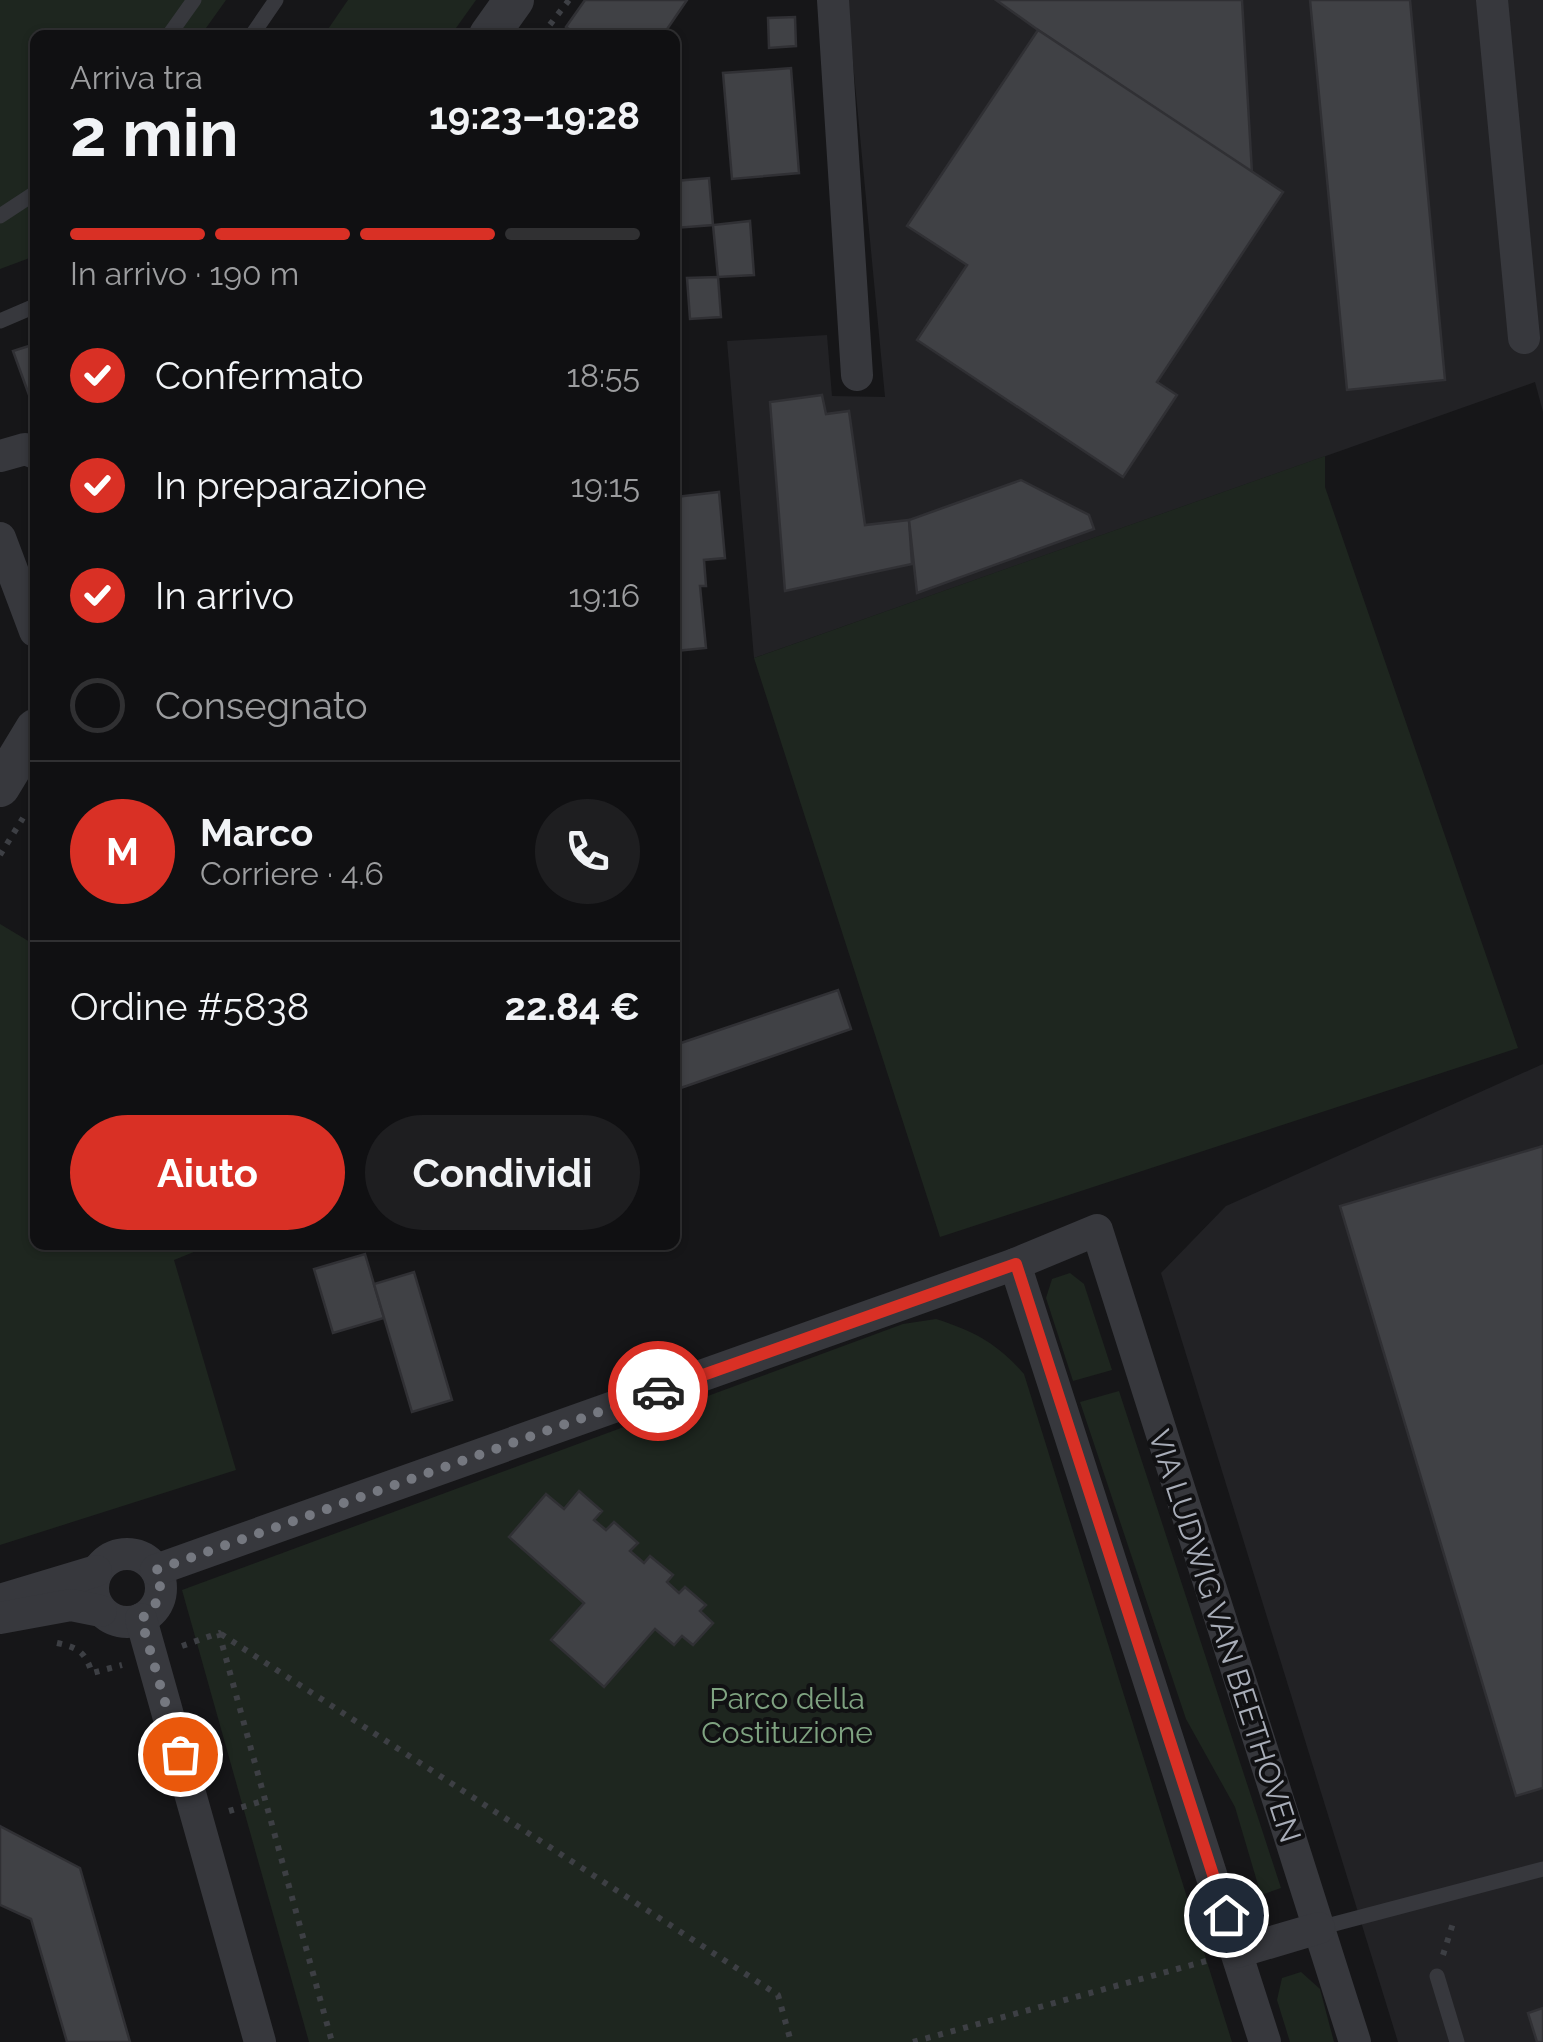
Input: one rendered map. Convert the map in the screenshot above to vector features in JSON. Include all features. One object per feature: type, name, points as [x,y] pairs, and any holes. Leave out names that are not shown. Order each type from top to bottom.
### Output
[{"type":"street","points":[[493,30],[514,0]]},
{"type":"street","points":[[833,0],[857,375]]},
{"type":"street","points":[[1492,0],[1524,338]]},
{"type":"street","points":[[0,538],[30,618]]},
{"type":"street","points":[[13,799],[30,745]]},
{"type":"street","name":"VIA LUDWIG VAN BEETHOVEN","points":[[1016,1264],[1097,1230],[1138,1370],[1355,2042]]},
{"type":"street","points":[[156,1570],[1016,1264],[1265,2042]]},
{"type":"street","points":[[0,1600],[96,1571],[119,1554],[133,1554],[156,1570],[161,1584],[160,1598],[141,1619],[114,1620],[101,1611],[71,1604],[0,1618]]},
{"type":"street","points":[[96,1571],[93,1592],[101,1611]]},
{"type":"street","points":[[141,1619],[260,2042]]},
{"type":"street","points":[[1238,1952],[1320,1928]]},
{"type":"lane","points":[[173,30],[194,0]]},
{"type":"lane","points":[[255,30],[276,0]]},
{"type":"lane","points":[[0,216],[30,197]]},
{"type":"lane","points":[[0,321],[30,308]]},
{"type":"lane","points":[[1320,1928],[1543,1869]]},
{"type":"lane","points":[[1437,1976],[1457,2042]]},
{"type":"path","points":[[546,30],[569,0]]},
{"type":"path","points":[[0,855],[13,799]]},
{"type":"path","points":[[220,1633],[778,1996],[791,2042]]},
{"type":"path","points":[[1437,1976],[1464,1890]]},
{"type":"path","points":[[913,2042],[1238,1952]]},
{"type":"shaded area","points":[[847,0],[1543,0],[1543,412],[1535,382],[754,658],[727,341],[827,335],[832,396],[885,397]]},
{"type":"shaded area","points":[[1543,1064],[1543,2042],[1398,2042],[1161,1273],[1226,1206]]},
{"type":"green space","points":[[0,0],[226,0],[205,30],[30,30],[30,258],[0,269]]},
{"type":"green space","points":[[348,0],[476,0],[455,30],[327,30]]},
{"type":"green space","points":[[1325,456],[1325,487],[1518,1048],[940,1237],[754,658]]},
{"type":"green space","points":[[0,924],[30,942],[30,1250],[199,1250],[174,1260],[236,1470],[0,1545]]},
{"type":"green space","points":[[1070,1273],[1084,1284],[1112,1370],[1073,1381],[1046,1298],[1052,1279]]},
{"type":"green space","name":"Parco della Costituzione","points":[[936,1319],[984,1340],[1024,1374],[1232,2042],[309,2042],[182,1590],[903,1324]]},
{"type":"green space","points":[[1119,1391],[1281,1888],[1261,1895],[1235,1807],[1186,1719],[1080,1402]]},
{"type":"green space","points":[[1301,1972],[1320,1989],[1334,2042],[1290,2042],[1277,2000],[1282,1978]]},
{"type":"building","points":[[585,0],[687,0],[666,30],[566,27]]},
{"type":"building","points":[[996,0],[1242,0],[1252,173],[1038,30]]},
{"type":"building","points":[[1310,0],[1410,0],[1445,380],[1347,390]]},
{"type":"building","points":[[795,17],[796,46],[769,48],[768,18]]},
{"type":"building","points":[[1038,30],[1283,192],[1157,382],[1177,395],[1123,477],[917,340],[967,265],[907,226]]},
{"type":"building","points":[[791,68],[799,173],[732,179],[723,73]]},
{"type":"building","points":[[709,178],[713,225],[680,228],[680,181]]},
{"type":"building","points":[[750,221],[754,275],[718,277],[713,225]]},
{"type":"building","points":[[718,277],[721,317],[690,319],[687,278]]},
{"type":"building","points":[[30,346],[30,395],[29,395],[13,351]]},
{"type":"building","points":[[822,395],[826,414],[849,411],[865,525],[909,520],[912,564],[785,591],[770,402]]},
{"type":"building","points":[[1021,480],[1089,515],[1094,529],[917,593],[909,520]]},
{"type":"building","points":[[719,492],[725,558],[704,560],[706,586],[700,586],[706,648],[680,651],[680,496]]},
{"type":"building","points":[[838,990],[851,1029],[680,1088],[680,1043]]},
{"type":"building","points":[[1543,1146],[1543,1788],[1516,1796],[1340,1206]]},
{"type":"building","points":[[365,1254],[384,1318],[333,1333],[314,1269]]},
{"type":"building","points":[[414,1272],[452,1400],[412,1412],[374,1284]]},
{"type":"building","points":[[579,1491],[602,1511],[594,1520],[606,1530],[614,1522],[638,1543],[630,1551],[644,1563],[650,1556],[673,1575],[667,1582],[679,1593],[685,1587],[706,1605],[700,1611],[713,1623],[693,1645],[682,1636],[674,1645],[655,1629],[604,1687],[551,1640],[584,1603],[509,1537],[546,1494],[564,1509]]},
{"type":"building","points":[[0,1826],[80,1868],[130,2042],[67,2042],[31,1919],[0,1905]]},
{"type":"building","points":[[1543,2008],[1543,2042],[1537,2042],[1528,2013]]},
{"type":"way so far","points":[[180,1754],[141,1619],[160,1598],[156,1570],[658,1391]]},
{"type":"route","points":[[658,1391],[1016,1264],[1226,1915]]}]
